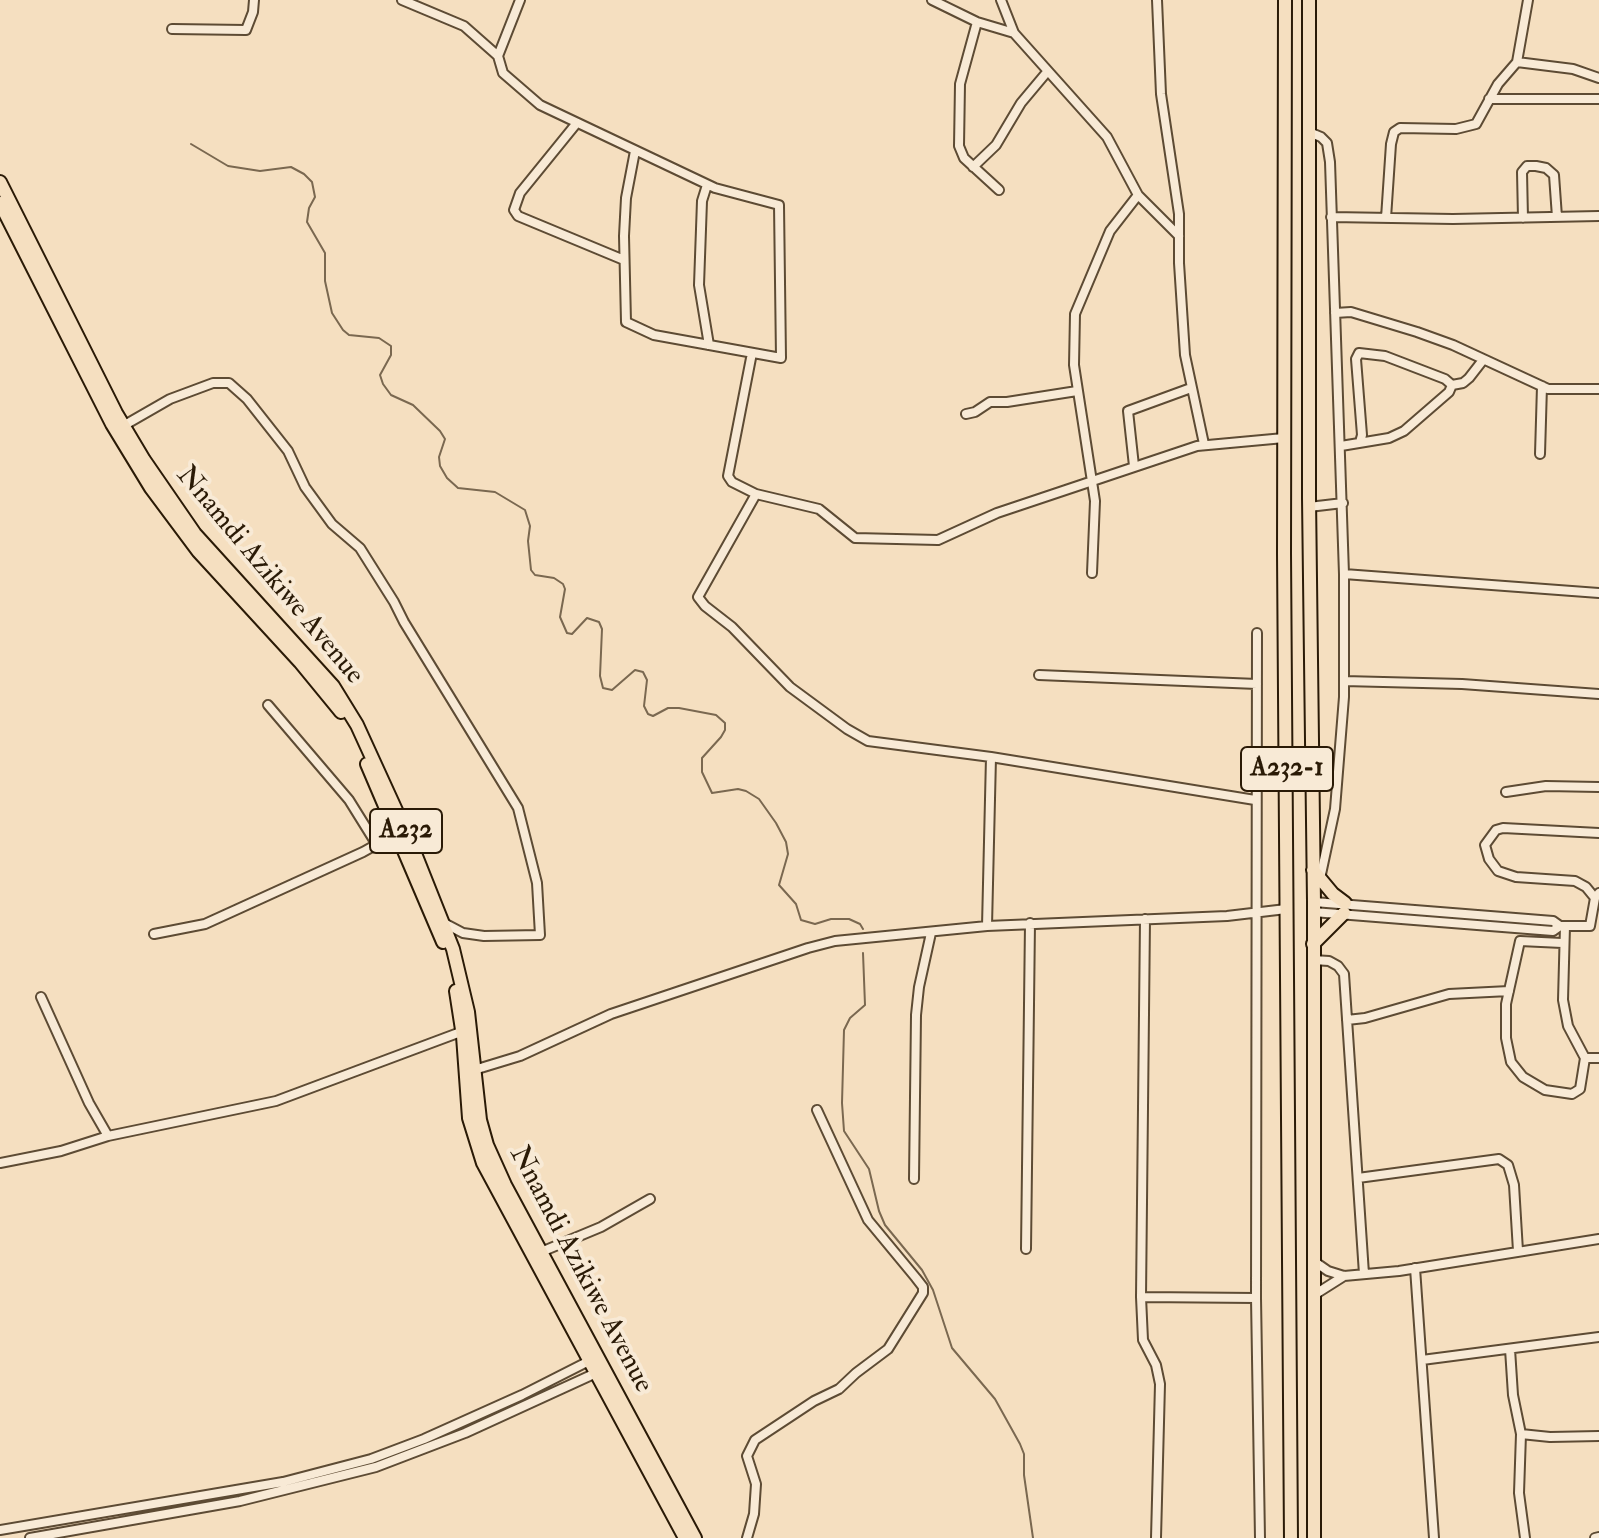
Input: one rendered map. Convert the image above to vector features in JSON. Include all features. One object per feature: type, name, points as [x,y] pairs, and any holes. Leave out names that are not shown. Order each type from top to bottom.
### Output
[{"type":"main road","name":"A232-1","points":[[1285,0],[1284,438],[1291,1538]]},
{"type":"main road","name":"A232-1","points":[[1309,0],[1309,507],[1316,874],[1313,944],[1314,1538]]},
{"type":"main road","name":"Nnamdi Azikiwe Avenue","points":[[0,182],[123,426],[195,534],[307,657],[342,700],[367,745],[444,923],[459,968],[466,1030],[466,1099],[473,1136],[491,1180],[685,1538]]},
{"type":"main road","name":"Nnamdi Azikiwe Avenue","points":[[0,203],[112,424],[151,488],[198,551],[300,662],[335,705],[359,745],[443,943],[466,1030],[487,1145],[505,1185],[695,1538]]},
{"type":"main road","points":[[1313,944],[1345,908],[1316,874]]},
{"type":"street","points":[[172,29],[246,30],[254,0]]},
{"type":"street","points":[[402,0],[464,26],[498,56],[503,73],[540,105],[707,185],[777,204],[780,210],[781,358],[654,335],[626,322],[626,198],[635,151]]},
{"type":"street","points":[[498,56],[520,0]]},
{"type":"street","points":[[932,0],[977,22],[1014,33]]},
{"type":"street","points":[[1001,0],[1014,33],[1107,137],[1138,195],[1179,236]]},
{"type":"street","points":[[1157,0],[1159,73],[1175,179],[1185,355],[1204,444]]},
{"type":"street","points":[[1386,218],[1394,132],[1400,128],[1468,128],[1476,124],[1505,73],[1517,62],[1528,0]]},
{"type":"street","points":[[977,22],[960,84],[959,146],[964,158],[999,190]]},
{"type":"street","points":[[1517,62],[1573,69],[1599,78]]},
{"type":"street","points":[[973,167],[996,145],[1021,103],[1047,72]]},
{"type":"street","points":[[1489,99],[1599,99]]},
{"type":"street","points":[[576,124],[520,193],[514,210],[518,216],[624,260]]},
{"type":"street","points":[[1309,132],[1327,143],[1330,162],[1344,574],[1344,681],[1335,809],[1316,874]]},
{"type":"street","points":[[1523,218],[1522,172],[1527,166],[1546,168],[1554,175],[1557,217]]},
{"type":"street","points":[[707,185],[702,201],[699,285],[709,345]]},
{"type":"street","points":[[1092,573],[1093,479],[1074,365],[1075,314],[1110,231],[1138,195]]},
{"type":"street","points":[[1331,217],[1599,216]]},
{"type":"street","points":[[1335,313],[1351,312],[1417,332],[1542,386],[1599,389]]},
{"type":"street","points":[[752,353],[728,476],[732,482],[756,494],[819,509],[855,538],[938,540],[997,513],[1204,444],[1284,438]]},
{"type":"street","points":[[1360,442],[1356,359],[1359,353],[1385,356],[1437,375],[1452,385],[1463,383],[1483,360]]},
{"type":"street","points":[[123,426],[170,399],[213,383],[229,383],[247,399],[288,451],[305,487],[332,524],[360,548],[386,588],[518,808],[537,883],[540,935],[484,936],[463,933],[444,923]]},
{"type":"street","points":[[1341,446],[1389,438],[1404,431],[1449,392],[1452,385]]},
{"type":"street","points":[[1540,454],[1542,386]]},
{"type":"street","points":[[1134,466],[1128,411],[1191,388]]},
{"type":"street","points":[[966,414],[990,402],[1077,391]]},
{"type":"street","points":[[756,494],[698,597],[790,687],[817,709],[868,741],[991,757],[1255,800]]},
{"type":"street","points":[[1309,507],[1343,503]]},
{"type":"street","points":[[1344,574],[1599,593]]},
{"type":"street","points":[[1257,633],[1256,1298],[1260,1538]]},
{"type":"street","points":[[1039,675],[1257,684]]},
{"type":"street","points":[[1344,681],[1462,684],[1599,694]]},
{"type":"street","points":[[268,705],[349,800],[377,845]]},
{"type":"street","points":[[987,926],[991,757]]},
{"type":"street","points":[[1506,792],[1546,786],[1599,787]]},
{"type":"street","points":[[1314,907],[1553,921],[1562,926],[1590,926],[1597,895],[1575,881],[1516,877],[1498,871],[1489,859],[1485,845],[1496,830],[1503,828],[1599,833]]},
{"type":"street","points":[[154,934],[205,924],[397,833]]},
{"type":"street","points":[[474,1070],[520,1056],[611,1014],[835,941],[987,926],[1286,909]]},
{"type":"street","points":[[1145,919],[1141,1297],[1143,1340],[1156,1365],[1160,1384],[1156,1538]]},
{"type":"street","points":[[1026,1249],[1030,923]]},
{"type":"street","points":[[1562,926],[1565,1014],[1585,1058],[1580,1089],[1572,1094],[1545,1090],[1523,1077],[1511,1062],[1506,1038],[1509,991],[1520,941],[1562,943]]},
{"type":"street","points":[[914,1179],[916,1015],[931,933]]},
{"type":"street","points":[[1313,960],[1329,961],[1344,974],[1364,1274]]},
{"type":"street","points":[[1347,1020],[1365,1018],[1449,994],[1509,991]]},
{"type":"street","points":[[41,997],[89,1103],[108,1136]]},
{"type":"street","points":[[0,1163],[61,1151],[108,1136],[276,1101],[466,1030]]},
{"type":"street","points":[[1585,1058],[1599,1058]]},
{"type":"street","points":[[747,1538],[754,1514],[756,1484],[747,1456],[755,1440],[814,1401],[839,1389],[888,1349],[923,1293],[923,1287],[868,1220],[817,1110]]},
{"type":"street","points":[[1358,1178],[1499,1159],[1508,1165],[1514,1185],[1518,1251]]},
{"type":"street","points":[[541,1252],[601,1227],[650,1199]]},
{"type":"street","points":[[1314,1261],[1328,1271],[1344,1276],[1599,1239]]},
{"type":"street","points":[[1415,1268],[1434,1538]]},
{"type":"street","points":[[1314,1295],[1344,1276]]},
{"type":"street","points":[[1141,1297],[1256,1298]]},
{"type":"street","points":[[1422,1360],[1599,1337]]},
{"type":"street","points":[[1510,1349],[1513,1395],[1521,1434],[1519,1493],[1525,1538]]},
{"type":"street","points":[[0,1530],[283,1482],[360,1462],[424,1439],[589,1361]]},
{"type":"street","points":[[30,1538],[240,1501],[344,1476],[465,1433],[596,1373]]},
{"type":"street","points":[[1521,1434],[1599,1436]]},
{"type":"waterway","points":[[191,144],[228,166],[260,171],[291,167],[312,182],[315,197],[307,222],[325,253],[325,281],[332,313],[349,335],[379,338],[391,346],[391,355],[380,375],[383,384],[391,395],[413,405],[440,431],[445,439],[439,457],[440,466],[447,478],[458,488],[495,492],[525,510],[530,526],[531,570],[535,575],[554,578],[563,584],[565,589],[560,617],[567,633],[572,634],[587,618],[599,622],[602,629],[600,676],[603,688],[612,690],[635,670],[643,672],[647,680],[644,706],[648,714],[653,716],[668,708],[679,708],[716,715],[725,723],[721,737],[702,758],[702,772],[712,793],[738,789],[746,791],[759,799],[776,823],[786,842],[788,854],[779,885],[796,904],[801,920],[815,924],[831,919],[849,919],[863,929]]},
{"type":"waterway","points":[[863,953],[865,1005],[850,1018],[844,1030],[844,1131],[869,1169],[885,1225],[922,1270],[933,1290],[952,1348],[995,1399],[1020,1444],[1024,1454],[1033,1538]]}]
